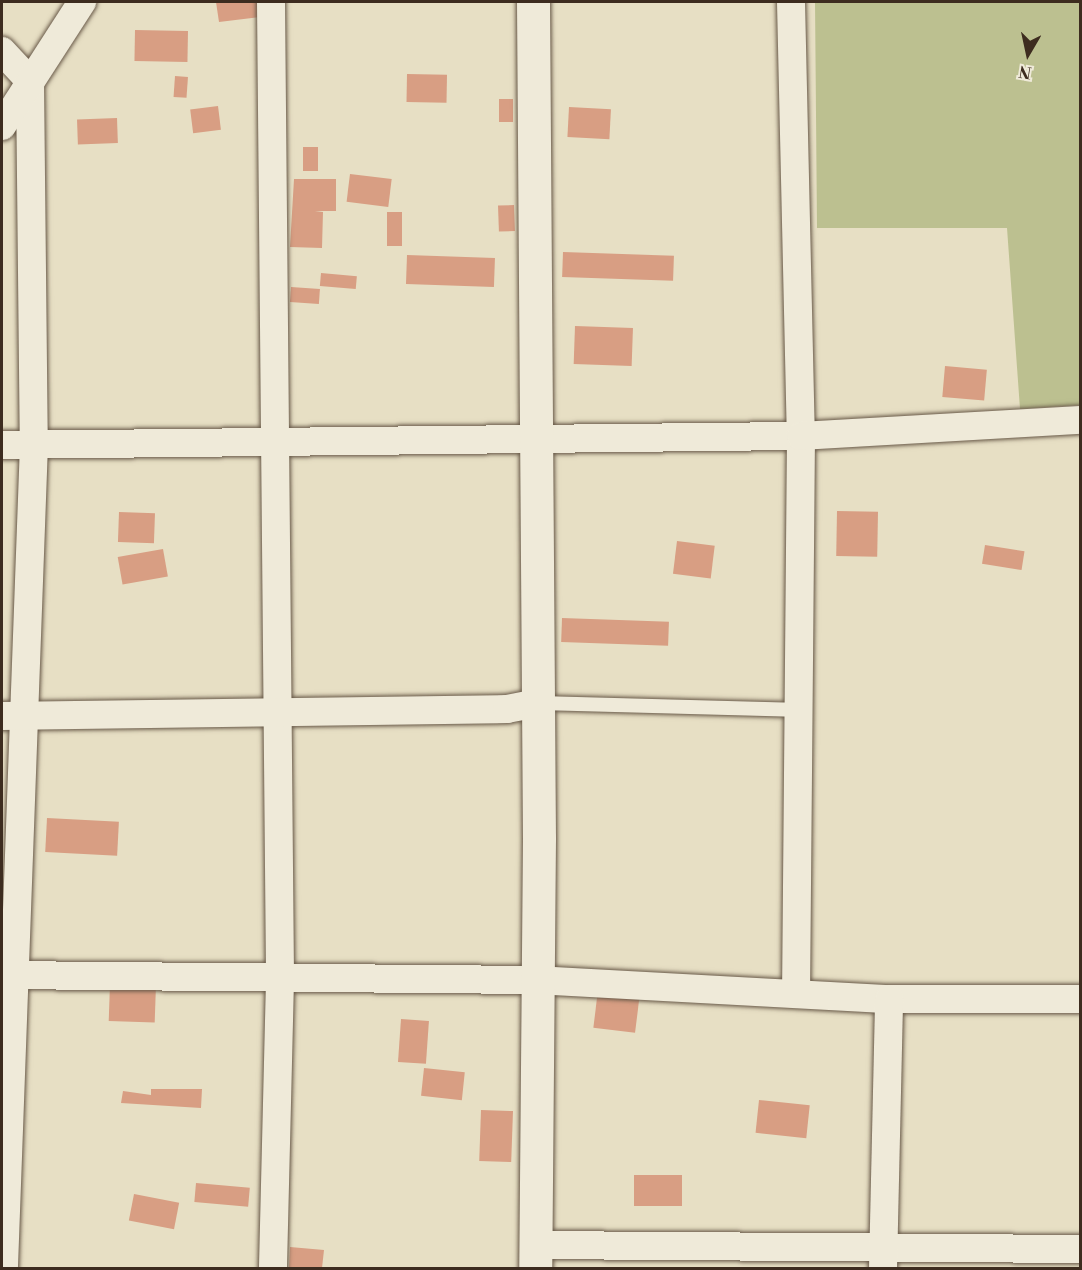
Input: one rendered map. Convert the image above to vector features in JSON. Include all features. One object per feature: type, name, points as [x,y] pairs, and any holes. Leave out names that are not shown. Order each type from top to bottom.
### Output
[{"type":"street","points":[[2,126],[82,2]]},
{"type":"street","points":[[271,2],[273,444],[279,713],[280,980],[273,1269]]},
{"type":"street","points":[[534,2],[534,440],[537,703],[535,1257],[884,1258],[1080,1249]]},
{"type":"street","points":[[791,2],[801,436],[796,710],[796,994]]},
{"type":"street","points":[[2,51],[30,81],[34,444],[14,715],[7,975],[4,1269]]},
{"type":"street","points":[[2,445],[273,444],[801,436],[1080,420]]},
{"type":"street","points":[[14,715],[507,709],[537,703]]},
{"type":"street","points":[[7,975],[280,980],[536,980],[889,999],[1080,999]]},
{"type":"street","points":[[884,1258],[889,999]]},
{"type":"lane","points":[[537,703],[796,710]]},
{"type":"green space","points":[[815,2],[1080,2],[1080,405],[1020,409],[1007,228],[817,228]]},
{"type":"building","points":[[216,2],[258,2],[260,17],[219,22]]},
{"type":"building","points":[[135,30],[188,31],[187,62],[134,61]]},
{"type":"building","points":[[407,74],[447,75],[447,103],[407,102]]},
{"type":"building","points":[[175,76],[188,77],[187,98],[174,97]]},
{"type":"building","points":[[499,99],[513,99],[513,122],[499,122]]},
{"type":"building","points":[[218,106],[221,130],[193,133],[190,109]]},
{"type":"building","points":[[569,107],[611,109],[609,139],[567,137]]},
{"type":"building","points":[[117,118],[118,143],[78,144],[77,119]]},
{"type":"building","points":[[303,147],[318,147],[318,171],[303,171]]},
{"type":"building","points":[[350,174],[392,179],[388,207],[347,202]]},
{"type":"building","points":[[294,179],[336,179],[336,211],[315,211],[323,212],[322,248],[290,247]]},
{"type":"building","points":[[514,205],[515,231],[499,232],[498,206]]},
{"type":"building","points":[[387,212],[402,212],[402,246],[387,246]]},
{"type":"building","points":[[563,252],[674,256],[673,281],[562,277]]},
{"type":"building","points":[[407,255],[495,258],[494,287],[406,284]]},
{"type":"building","points":[[321,273],[357,276],[356,289],[320,286]]},
{"type":"building","points":[[291,287],[320,289],[319,304],[290,302]]},
{"type":"building","points":[[575,326],[633,328],[632,366],[574,364]]},
{"type":"building","points":[[945,366],[987,370],[984,401],[942,397]]},
{"type":"building","points":[[837,511],[878,512],[877,557],[836,556]]},
{"type":"building","points":[[119,512],[155,513],[154,543],[118,542]]},
{"type":"building","points":[[677,541],[715,546],[711,578],[673,574]]},
{"type":"building","points":[[985,545],[1025,551],[1022,570],[982,564]]},
{"type":"building","points":[[163,549],[168,577],[123,585],[118,557]]},
{"type":"building","points":[[562,618],[669,622],[668,646],[561,642]]},
{"type":"building","points":[[47,818],[119,822],[117,856],[45,852]]},
{"type":"building","points":[[110,984],[156,986],[155,1023],[109,1021]]},
{"type":"building","points":[[598,990],[640,995],[635,1033],[593,1028]]},
{"type":"building","points":[[401,1019],[429,1021],[426,1064],[398,1062]]},
{"type":"building","points":[[424,1068],[465,1072],[462,1100],[421,1096]]},
{"type":"building","points":[[151,1089],[202,1089],[201,1108],[121,1103],[123,1091],[151,1095]]},
{"type":"building","points":[[759,1100],[810,1105],[806,1138],[756,1133]]},
{"type":"building","points":[[481,1110],[513,1111],[511,1162],[479,1161]]},
{"type":"building","points":[[634,1175],[682,1175],[682,1206],[634,1206]]},
{"type":"building","points":[[196,1183],[250,1188],[248,1207],[194,1202]]},
{"type":"building","points":[[134,1194],[179,1203],[174,1229],[129,1221]]},
{"type":"building","points":[[290,1247],[324,1250],[322,1268],[289,1268]]}]
